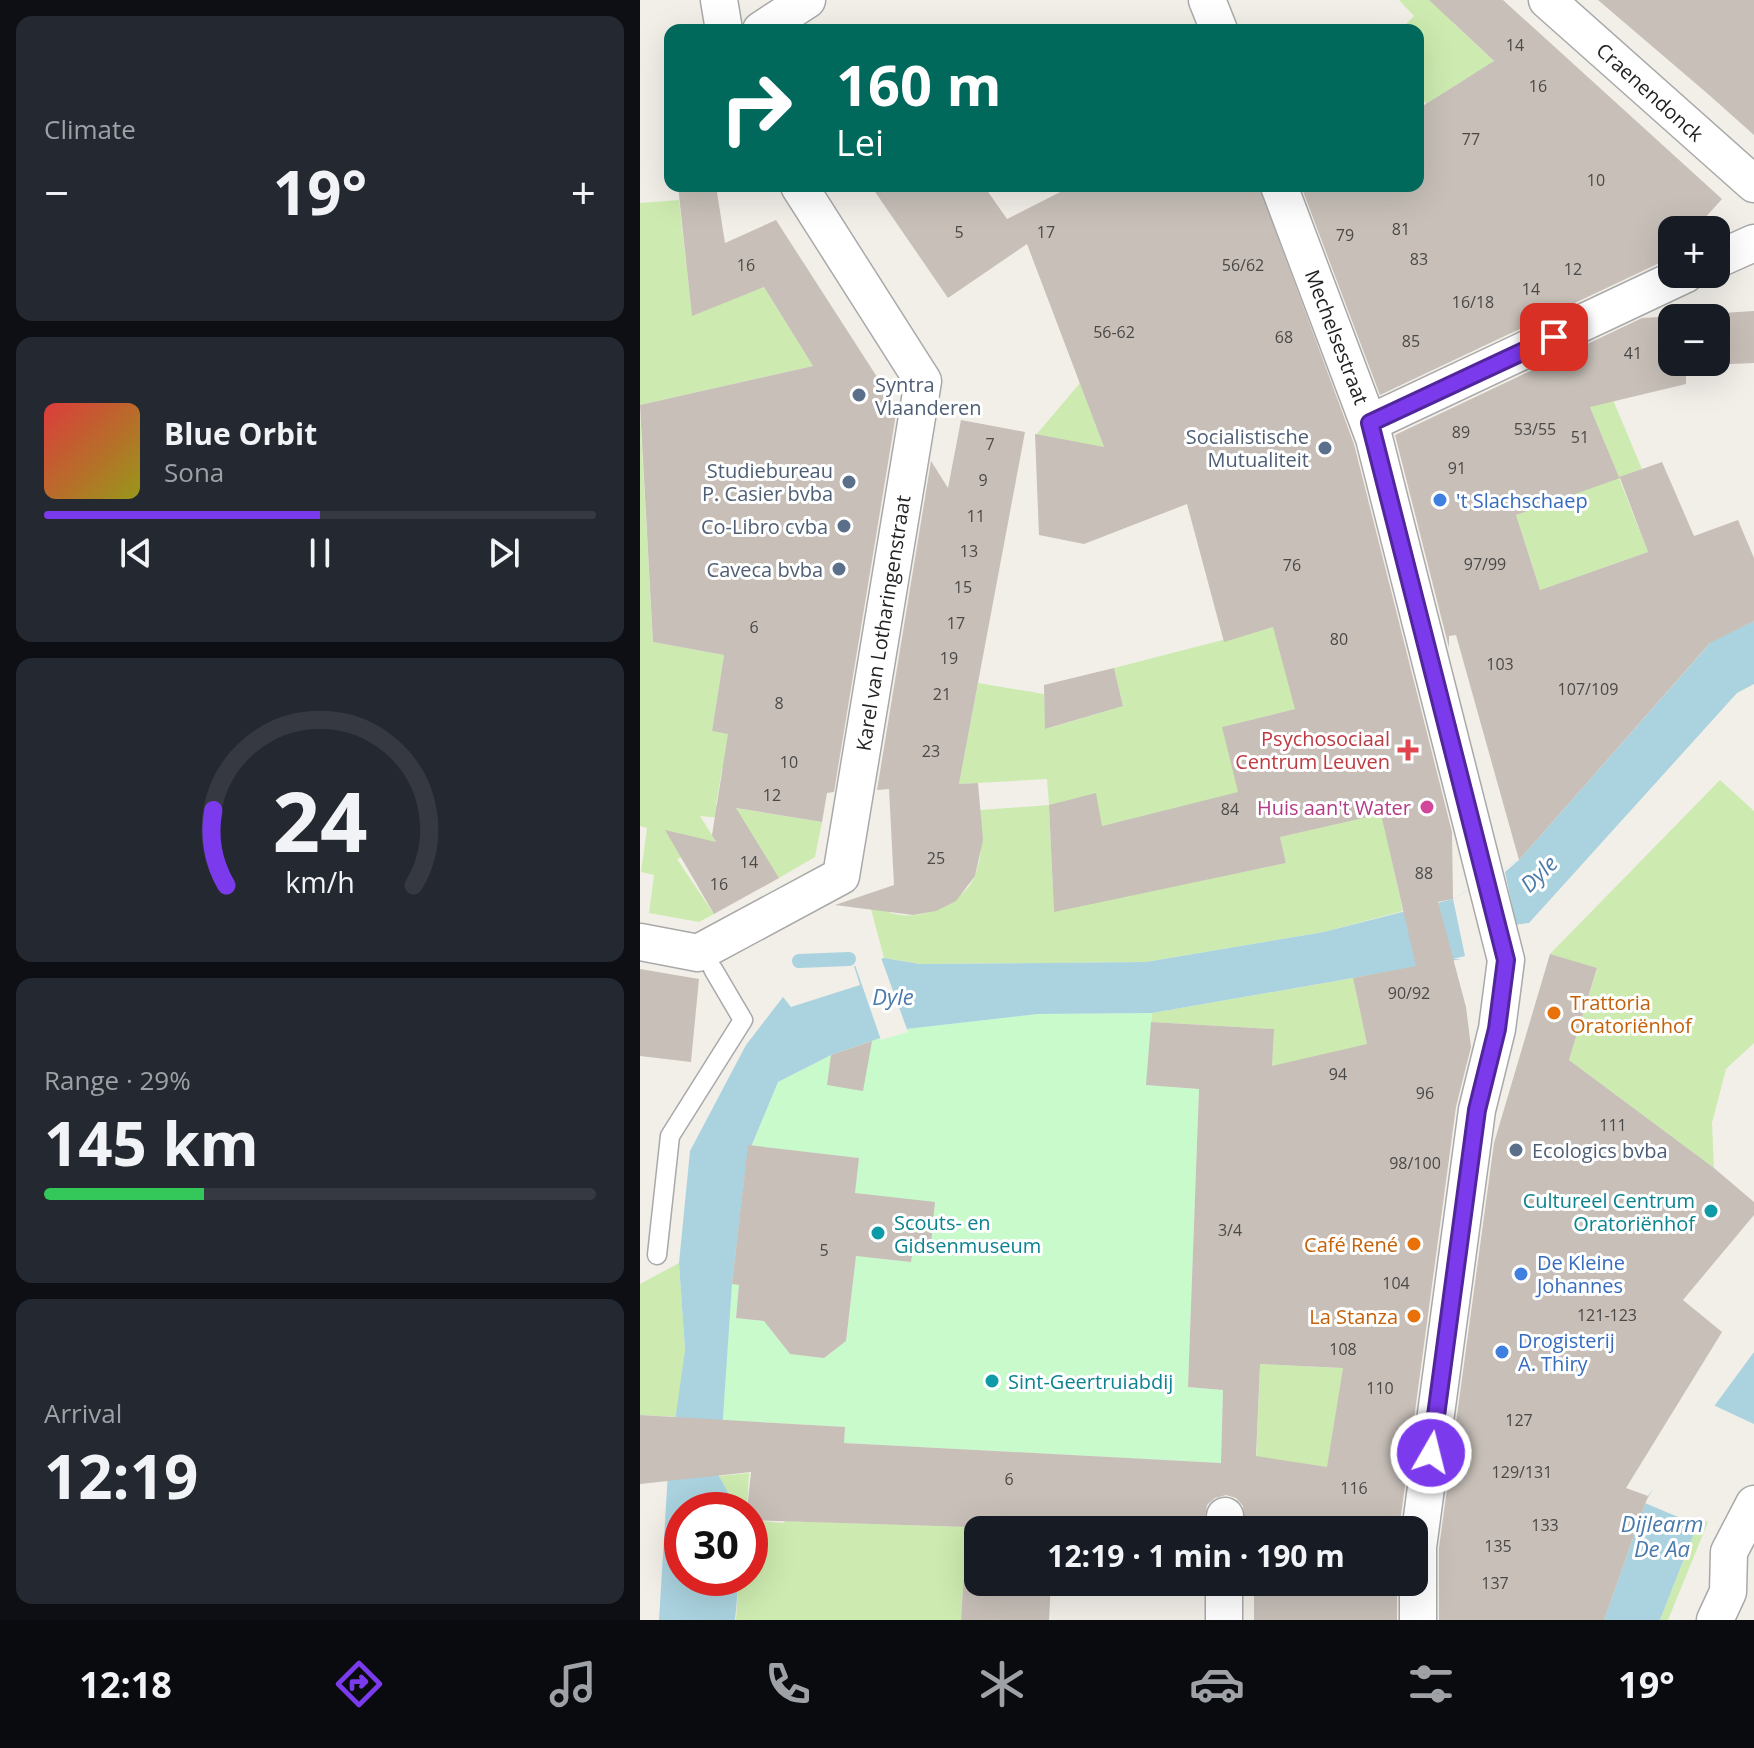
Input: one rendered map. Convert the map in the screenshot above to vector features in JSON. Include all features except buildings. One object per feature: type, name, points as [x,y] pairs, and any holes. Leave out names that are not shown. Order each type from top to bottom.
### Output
[{"type":"street","points":[[719,0],[723,24]]},
{"type":"street","points":[[770,24],[807,0]]},
{"type":"street","points":[[1207,0],[1217,24]]},
{"type":"street","name":"Craenendonck","points":[[1547,0],[1754,184]]},
{"type":"street","name":"Karel van Lotharingenstraat","points":[[640,942],[698,953],[841,876],[923,381],[803,192]]},
{"type":"street","name":"Mechelsestraat","points":[[1281,192],[1370,423],[1506,960],[1497,1029],[1477,1110],[1418,1547],[1418,1620]]},
{"type":"street","points":[[1730,254],[1754,243]]},
{"type":"street","points":[[1370,423],[1658,287]]},
{"type":"street","points":[[1715,1620],[1728,1592],[1729,1552],[1754,1504]]},
{"type":"street","points":[[1224,1596],[1224,1620]]},
{"type":"lane","points":[[657,1255],[670,1136],[743,1020],[713,969]]},
{"type":"green space","points":[[1399,0],[1443,0],[1453,23],[1511,77],[1493,95],[1472,75],[1426,104],[1424,24],[1406,24],[1414,16]]},
{"type":"green space","points":[[679,200],[692,315],[764,287],[813,366],[640,405],[640,203]]},
{"type":"green space","points":[[1080,383],[1105,450],[1036,435]]},
{"type":"green space","points":[[1608,388],[1642,469],[1619,478],[1648,552],[1540,590],[1516,515],[1619,477],[1586,397]]},
{"type":"green space","points":[[640,414],[653,642],[724,655],[712,731],[748,737],[722,769],[716,805],[822,822],[815,857],[779,878],[743,820],[700,816],[719,846],[677,859],[714,914],[699,922],[649,913],[654,875],[641,872],[647,828],[640,826]]},
{"type":"green space","points":[[1273,627],[1307,706],[1223,727],[1230,759],[1358,763],[1102,826],[1049,805],[1047,779],[959,784],[978,683],[1044,694],[1046,729],[1123,706],[1114,668]]},
{"type":"green space","points":[[1720,780],[1754,811],[1754,1043],[1726,1069],[1712,1123],[1714,1168],[1569,1060],[1597,969],[1550,954]]},
{"type":"green space","points":[[1049,805],[1054,911],[1286,863],[1280,837],[1410,807],[1389,848],[1403,911],[1324,932],[1146,962],[920,964],[884,958],[867,894],[883,910],[898,915],[938,909],[962,894],[976,873],[981,842],[980,810]]},
{"type":"green space","points":[[1353,978],[1367,1044],[1271,1109],[1273,1029],[1151,1022],[1152,1013]]},
{"type":"green space","points":[[1152,1013],[1147,1085],[1199,1089],[1188,1387],[1223,1390],[1221,1463],[844,1443],[845,1427],[721,1420],[732,1284],[739,1285],[736,1318],[763,1321],[773,1316],[771,1330],[790,1354],[824,1358],[846,1341],[856,1256],[911,1262],[914,1243],[931,1244],[935,1203],[855,1193],[859,1158],[752,1146],[778,1082],[831,1055],[906,1029],[1038,1014]]},
{"type":"green space","points":[[679,1263],[685,1350],[678,1417],[640,1415],[640,1284]]},
{"type":"green space","points":[[1260,1364],[1343,1368],[1328,1467],[1256,1465]]},
{"type":"green space","points":[[749,1473],[748,1492],[728,1492],[719,1476]]},
{"type":"green space","points":[[1700,1518],[1708,1522],[1668,1620],[1660,1620]]},
{"type":"green space","points":[[768,1522],[964,1527],[961,1620],[736,1620],[738,1596],[768,1596]]},
{"type":"water","name":"Dyle","points":[[1754,621],[1754,684],[1737,693],[1529,923],[1516,925],[1473,957],[1152,1013],[1038,1014],[906,1029],[831,1055],[778,1082],[747,1157],[732,1284],[719,1476],[728,1492],[667,1492],[685,1350],[679,1263],[690,1151],[746,1045],[783,997],[791,1007],[860,985],[854,966],[884,958],[920,964],[1146,962],[1324,932],[1453,899],[1519,860],[1712,641]]},
{"type":"water","points":[[1754,1352],[1754,1431],[1700,1518],[1660,1620],[1604,1620],[1648,1496]]},
{"type":"water","name":"Dyle","points":[[664,1538],[664,1596],[737,1596],[735,1620],[659,1620]]},
{"type":"pier","points":[[1519,860],[1505,872],[1516,925],[1529,923],[1476,959],[1453,959],[1465,956],[1453,899]]},
{"type":"pier","points":[[880,955],[908,1032],[881,1040],[854,962]]},
{"type":"pier","name":"Dijlearm De Aa","points":[[1711,1404],[1754,1424],[1754,1432],[1733,1471],[1697,1525],[1645,1503],[1665,1468]]},
{"type":"waterway","points":[[799,961],[849,959]]},
{"type":"place","name":"Syntra Vlaanderen","points":[[859,395]]},
{"type":"place","name":"Socialistische Mutualiteit","points":[[1325,448]]},
{"type":"place","name":"Studiebureau P. Casier bvba","points":[[849,482]]},
{"type":"place","name":"'t Slachschaep","points":[[1440,500]]},
{"type":"place","name":"Co-Libro cvba","points":[[844,526]]},
{"type":"place","name":"Caveca bvba","points":[[839,569]]},
{"type":"place","name":"Psychosociaal Centrum Leuven","points":[[1408,750]]},
{"type":"place","name":"Huis aan't Water","points":[[1427,807]]},
{"type":"place","name":"Trattoria Oratoriënhof","points":[[1554,1013]]},
{"type":"place","name":"Ecologics bvba","points":[[1516,1150]]},
{"type":"place","name":"Cultureel Centrum Oratoriënhof","points":[[1711,1211]]},
{"type":"place","name":"Scouts- en Gidsenmuseum","points":[[878,1233]]},
{"type":"place","name":"Café René","points":[[1414,1244]]},
{"type":"place","name":"De Kleine Johannes","points":[[1521,1274]]},
{"type":"place","name":"La Stanza","points":[[1414,1316]]},
{"type":"place","name":"Drogisterij A. Thiry","points":[[1502,1352]]},
{"type":"place","name":"Sint-Geertruiabdij","points":[[992,1381]]},
{"type":"route","points":[[1431,1453],[1477,1110],[1497,1029],[1506,960],[1370,423],[1554,337]]}]
